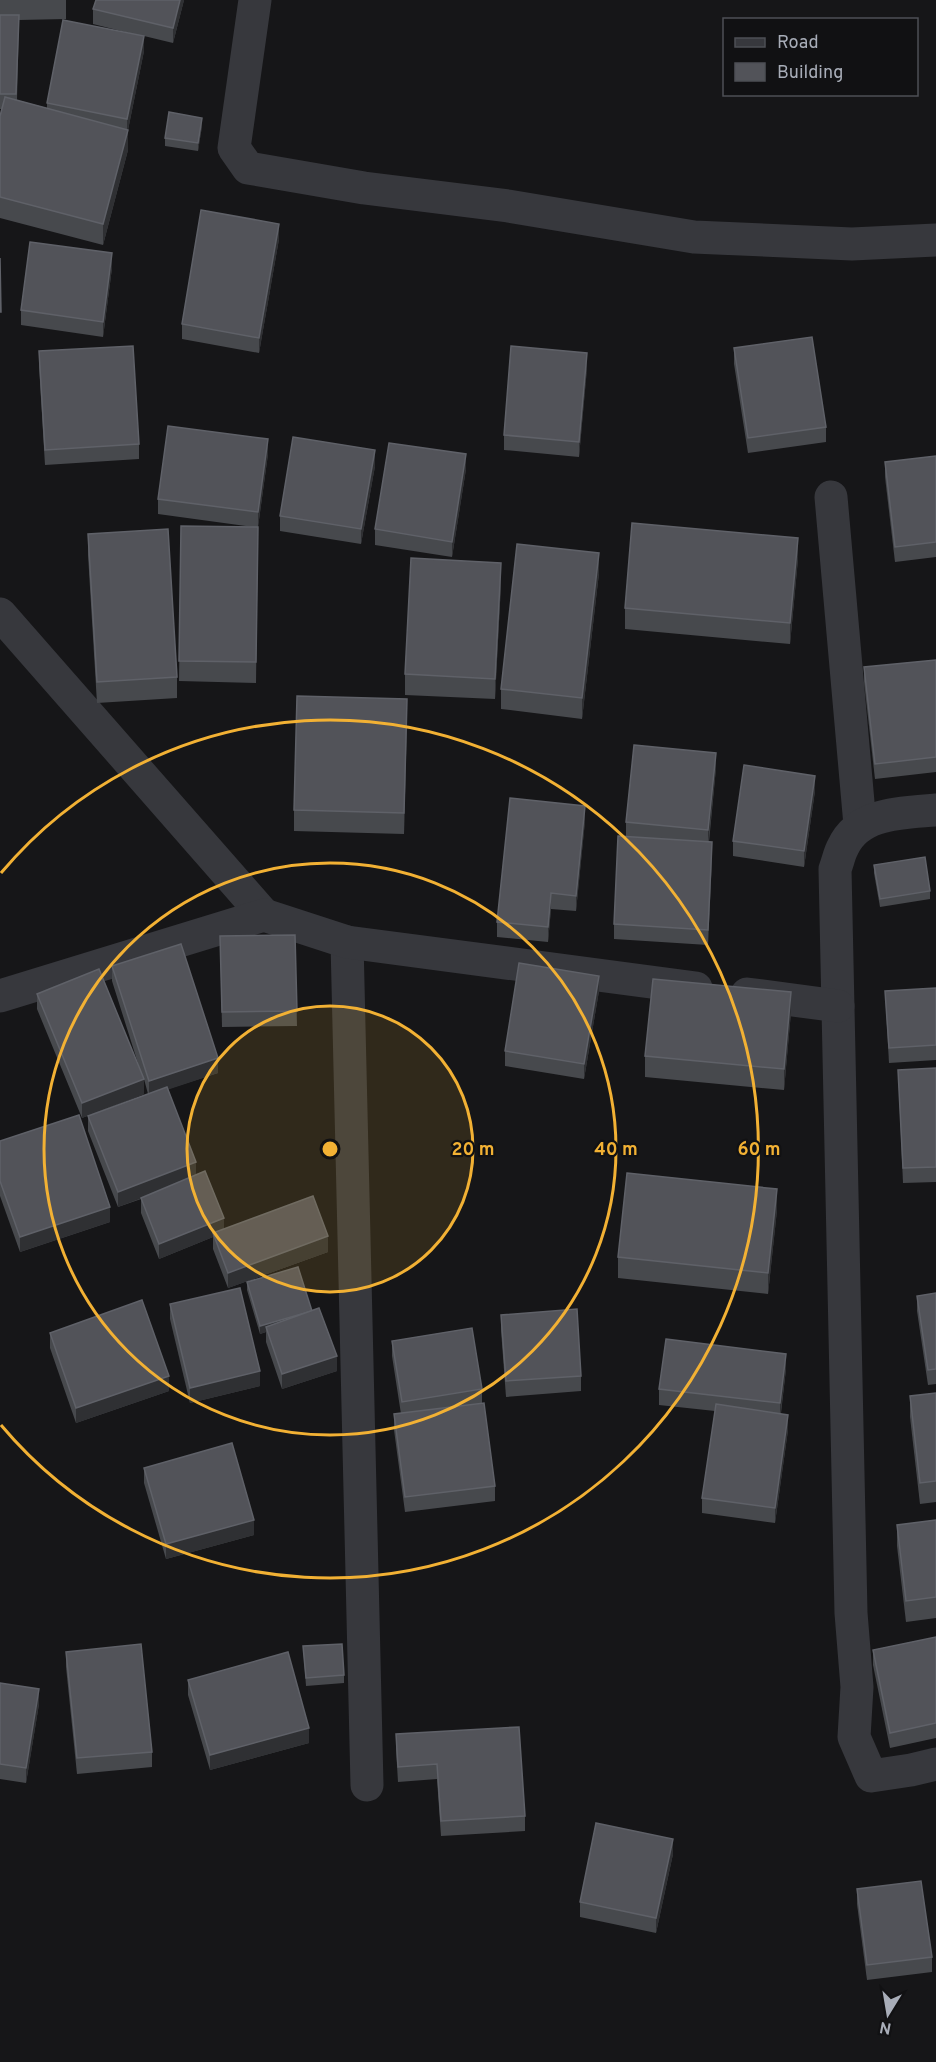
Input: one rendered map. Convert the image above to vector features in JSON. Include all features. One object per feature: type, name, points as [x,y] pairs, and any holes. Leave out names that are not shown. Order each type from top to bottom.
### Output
[{"type":"street","points":[[255,0],[234,148],[248,168],[364,188],[508,206],[694,237],[852,244],[936,240]]},
{"type":"street","points":[[831,497],[860,825]]},
{"type":"street","points":[[0,614],[264,915],[347,942],[838,1006]]},
{"type":"street","points":[[936,810],[892,814],[860,825],[843,845],[835,870],[851,1613],[857,1687],[854,1737],[871,1776],[936,1764]]},
{"type":"street","points":[[0,996],[264,915]]},
{"type":"street","points":[[347,942],[367,1785]]},
{"type":"building","points":[[96,0],[180,0],[173,28],[93,9]]},
{"type":"building","points":[[0,15],[19,15],[16,94],[0,94]]},
{"type":"building","points":[[63,20],[144,36],[127,119],[47,103]]},
{"type":"building","points":[[5,97],[128,130],[103,224],[0,197],[0,116]]},
{"type":"building","points":[[169,112],[202,118],[198,143],[165,138]]},
{"type":"building","points":[[201,210],[279,224],[259,338],[182,324]]},
{"type":"building","points":[[30,242],[112,253],[103,322],[21,310]]},
{"type":"building","points":[[0,258],[1,312],[0,312]]},
{"type":"building","points":[[812,337],[826,427],[748,438],[734,348]]},
{"type":"building","points":[[133,346],[139,444],[45,450],[39,351]]},
{"type":"building","points":[[511,346],[587,353],[579,442],[504,435]]},
{"type":"building","points":[[168,426],[268,439],[258,512],[158,499]]},
{"type":"building","points":[[293,437],[375,450],[361,529],[280,516]]},
{"type":"building","points":[[389,443],[466,454],[452,542],[375,529]]},
{"type":"building","points":[[936,456],[936,542],[895,547],[885,462]]},
{"type":"building","points":[[632,523],[798,538],[790,623],[625,608]]},
{"type":"building","points":[[181,526],[258,527],[256,662],[179,661]]},
{"type":"building","points":[[168,529],[177,677],[97,682],[88,534]]},
{"type":"building","points":[[517,544],[599,553],[582,698],[501,689]]},
{"type":"building","points":[[411,558],[501,563],[495,679],[405,674]]},
{"type":"building","points":[[936,660],[936,757],[875,764],[864,667]]},
{"type":"building","points":[[297,696],[407,699],[404,813],[294,810]]},
{"type":"building","points":[[634,745],[716,753],[708,830],[626,822]]},
{"type":"building","points":[[744,765],[815,776],[804,851],[733,841]]},
{"type":"building","points":[[510,798],[585,806],[576,896],[551,893],[548,927],[497,922]]},
{"type":"building","points":[[618,836],[712,842],[708,930],[614,924]]},
{"type":"building","points":[[925,857],[930,891],[880,899],[874,865]]},
{"type":"building","points":[[295,935],[297,1011],[222,1012],[220,936]]},
{"type":"building","points":[[181,944],[218,1058],[149,1081],[112,966]]},
{"type":"building","points":[[519,963],[599,976],[584,1064],[505,1051]]},
{"type":"building","points":[[99,969],[144,1079],[82,1103],[37,994]]},
{"type":"building","points":[[653,979],[791,992],[784,1069],[645,1056]]},
{"type":"building","points":[[936,988],[936,1045],[889,1048],[885,991]]},
{"type":"building","points":[[936,1068],[936,1167],[903,1168],[898,1070]]},
{"type":"building","points":[[167,1087],[196,1162],[118,1192],[88,1116]]},
{"type":"building","points":[[79,1115],[110,1207],[20,1237],[0,1181],[0,1141]]},
{"type":"building","points":[[205,1171],[224,1218],[159,1244],[141,1198]]},
{"type":"building","points":[[627,1173],[777,1189],[768,1273],[618,1257]]},
{"type":"building","points":[[313,1196],[328,1236],[228,1273],[213,1233]]},
{"type":"building","points":[[298,1267],[312,1311],[260,1326],[247,1282]]},
{"type":"building","points":[[240,1288],[260,1371],[190,1388],[170,1304]]},
{"type":"building","points":[[936,1293],[936,1369],[928,1370],[917,1296]]},
{"type":"building","points":[[142,1300],[169,1376],[76,1408],[50,1333]]},
{"type":"building","points":[[319,1308],[337,1356],[282,1374],[266,1327]]},
{"type":"building","points":[[577,1309],[581,1376],[506,1381],[501,1315]]},
{"type":"building","points":[[472,1328],[482,1389],[402,1402],[392,1341]]},
{"type":"building","points":[[666,1339],[786,1354],[780,1403],[659,1389]]},
{"type":"building","points":[[936,1393],[936,1481],[920,1483],[910,1396]]},
{"type":"building","points":[[484,1403],[495,1486],[405,1497],[394,1414]]},
{"type":"building","points":[[716,1404],[788,1415],[775,1508],[702,1498]]},
{"type":"building","points":[[232,1443],[254,1520],[166,1544],[144,1468]]},
{"type":"building","points":[[936,1520],[936,1597],[906,1601],[897,1525]]},
{"type":"building","points":[[936,1637],[936,1723],[890,1733],[873,1650]]},
{"type":"building","points":[[141,1644],[152,1752],[77,1758],[66,1652]]},
{"type":"building","points":[[342,1644],[344,1675],[306,1678],[303,1646]]},
{"type":"building","points":[[288,1652],[309,1728],[210,1755],[188,1680]]},
{"type":"building","points":[[0,1683],[39,1689],[26,1768],[0,1764]]},
{"type":"building","points":[[519,1727],[525,1816],[441,1821],[437,1764],[398,1767],[396,1734]]},
{"type":"building","points":[[596,1823],[673,1839],[656,1918],[580,1902]]},
{"type":"building","points":[[921,1881],[932,1957],[867,1965],[857,1889]]}]
